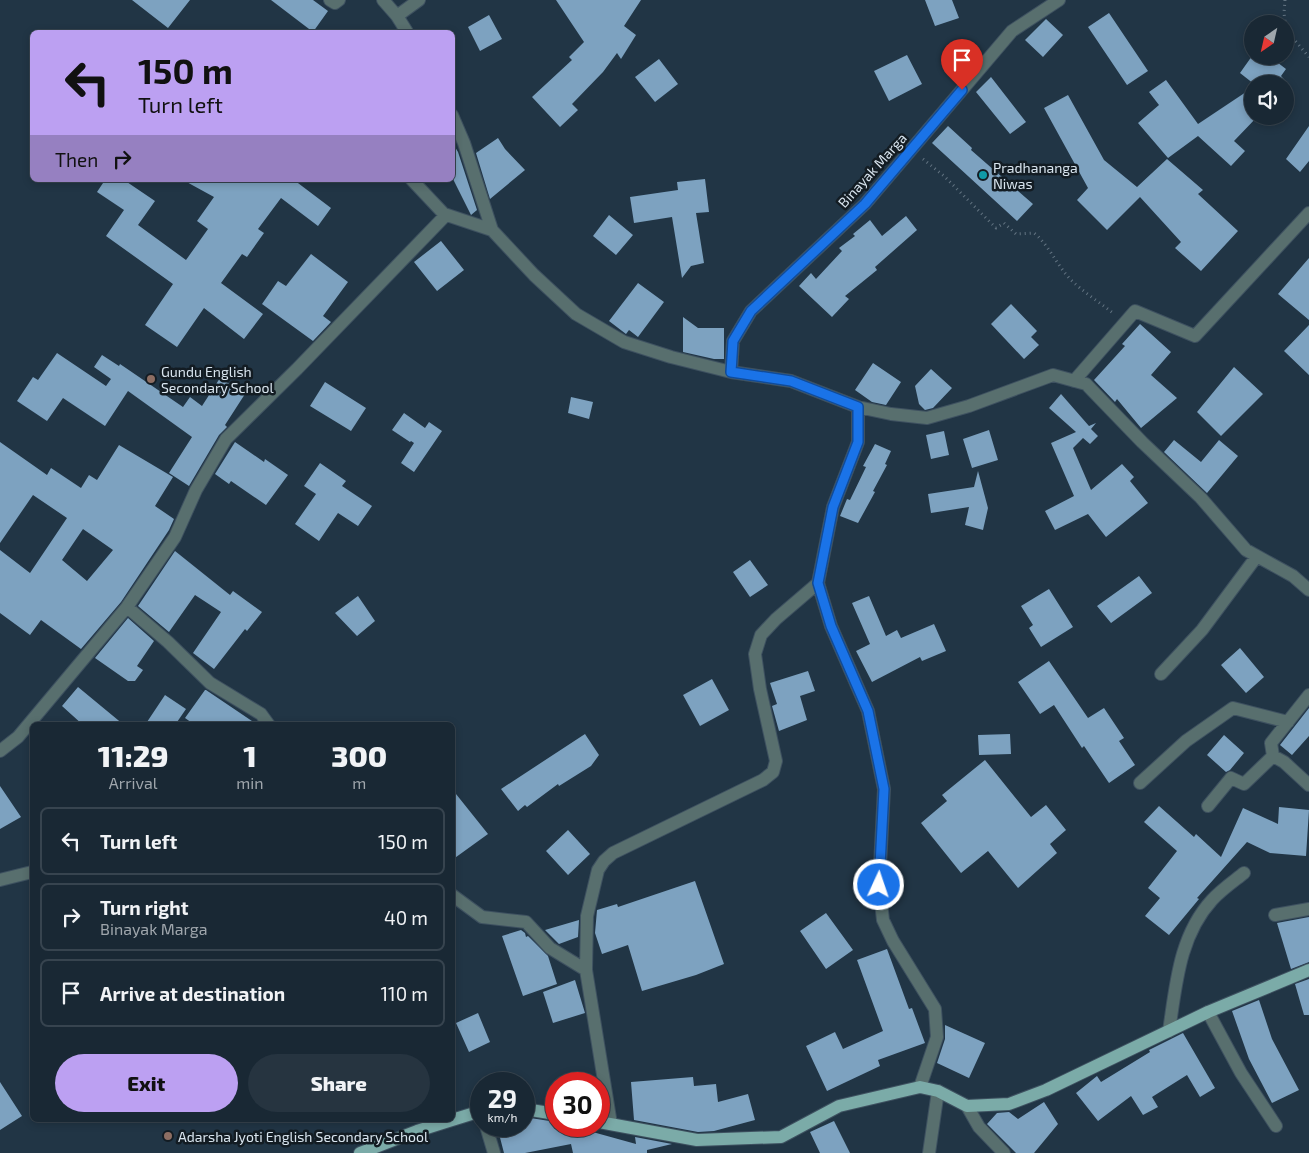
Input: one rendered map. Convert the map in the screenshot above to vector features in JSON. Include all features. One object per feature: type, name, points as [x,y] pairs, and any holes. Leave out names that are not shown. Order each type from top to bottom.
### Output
[{"type":"main road","points":[[610,1124],[698,1140],[781,1137],[839,1106],[920,1086],[938,1091],[967,1106],[1009,1104],[1046,1090],[1208,1012],[1309,970]]},
{"type":"main road","points":[[455,1119],[470,1114]]},
{"type":"main road","points":[[360,1153],[417,1130],[445,1122]]},
{"type":"street","points":[[330,0],[335,3],[339,0]]},
{"type":"street","points":[[383,0],[406,30]]},
{"type":"street","points":[[397,16],[419,0]]},
{"type":"street","name":"Binayak Marga","points":[[731,372],[733,341],[751,311],[865,204],[1012,31],[1059,0]]},
{"type":"street","points":[[455,122],[464,143],[492,230],[534,275],[576,314],[624,342],[671,357],[731,372],[791,381],[858,407],[890,414],[926,418],[940,416],[1053,375],[1086,384],[1142,442],[1201,498],[1246,550],[1293,576],[1309,590]]},
{"type":"street","points":[[414,182],[444,214],[492,230]]},
{"type":"street","points":[[1074,381],[1135,311],[1195,336],[1309,213]]},
{"type":"street","points":[[30,722],[127,606],[175,537],[196,490],[226,440],[444,217],[444,214]]},
{"type":"street","points":[[858,407],[858,442],[833,507],[818,583],[831,626],[868,711],[884,789],[879,885],[883,920],[893,941],[935,1008],[938,1037],[920,1086]]},
{"type":"street","points":[[1161,674],[1202,630],[1257,556]]},
{"type":"street","points":[[599,1072],[586,970],[587,916],[598,870],[613,853],[763,780],[773,772],[776,761],[760,689],[755,654],[761,635],[776,619],[818,583]]},
{"type":"street","points":[[127,606],[210,683],[261,714],[267,722]]},
{"type":"street","points":[[1273,756],[1271,744],[1309,695]]},
{"type":"street","points":[[1140,783],[1186,741],[1233,708],[1288,722]]},
{"type":"street","points":[[0,751],[18,737],[30,723]]},
{"type":"street","points":[[1273,756],[1284,762],[1309,785]]},
{"type":"street","points":[[1208,806],[1231,778],[1244,784],[1273,756]]},
{"type":"street","points":[[0,880],[30,872]]},
{"type":"street","points":[[1169,1031],[1181,954],[1196,922],[1212,900],[1244,872]]},
{"type":"street","points":[[455,897],[482,916],[526,922],[550,948],[586,970]]},
{"type":"street","points":[[1275,915],[1309,909]]},
{"type":"street","points":[[1208,1012],[1242,1073],[1276,1126]]},
{"type":"street","points":[[929,1153],[938,1091]]},
{"type":"street","points":[[967,1106],[979,1126],[1004,1153]]},
{"type":"street","points":[[489,1137],[494,1153]]},
{"type":"path","points":[[1285,0],[1286,30],[1309,57]]},
{"type":"path","points":[[911,149],[944,176],[996,228],[1004,223],[1016,234],[1034,233],[1044,241],[1071,279],[1125,323]]},
{"type":"building","points":[[132,0],[190,0],[168,28]]},
{"type":"building","points":[[271,0],[313,0],[328,11],[314,30],[310,30]]},
{"type":"building","points":[[556,0],[641,0],[624,26],[636,35],[621,59],[617,53],[603,72],[572,104],[578,110],[560,127],[532,97],[572,60],[569,57],[584,42]]},
{"type":"building","points":[[925,0],[952,0],[959,18],[935,26]]},
{"type":"building","points":[[1109,13],[1148,71],[1127,85],[1088,27]]},
{"type":"building","points":[[489,15],[502,39],[480,51],[468,27]]},
{"type":"building","points":[[1046,19],[1063,35],[1043,57],[1025,40]]},
{"type":"building","points":[[907,55],[922,84],[889,101],[874,71]]},
{"type":"building","points":[[659,59],[678,84],[655,102],[635,77]]},
{"type":"building","points":[[1246,65],[1281,65],[1286,69],[1282,75],[1244,76],[1240,73]]},
{"type":"building","points":[[991,77],[1026,122],[1010,134],[976,92]]},
{"type":"building","points":[[1166,80],[1198,124],[1244,93],[1244,125],[1249,125],[1234,141],[1245,151],[1231,166],[1198,136],[1168,158],[1138,123],[1159,105],[1149,92]]},
{"type":"building","points":[[1068,95],[1104,160],[1137,187],[1167,159],[1203,190],[1198,194],[1238,231],[1201,271],[1175,248],[1181,242],[1140,197],[1107,230],[1077,200],[1088,188],[1044,108]]},
{"type":"building","points":[[948,126],[972,148],[971,150],[1033,204],[1017,221],[932,143]]},
{"type":"building","points":[[1309,126],[1309,161],[1300,172],[1286,159]]},
{"type":"building","points":[[498,138],[505,149],[525,170],[490,199],[476,153]]},
{"type":"building","points":[[455,147],[477,210],[471,215],[454,182]]},
{"type":"building","points":[[705,179],[709,212],[696,213],[704,263],[691,266],[682,278],[672,217],[634,223],[630,197],[678,190],[677,182]]},
{"type":"building","points":[[104,182],[127,182],[155,201],[138,225],[186,260],[208,229],[197,221],[214,197],[187,182],[297,182],[331,208],[318,226],[281,198],[258,229],[264,233],[247,257],[242,254],[221,283],[263,314],[244,339],[204,308],[177,347],[145,325],[173,284],[106,236],[124,210],[97,192]]},
{"type":"building","points":[[609,215],[633,235],[616,255],[593,236]]},
{"type":"building","points":[[906,216],[917,230],[875,267],[877,270],[845,296],[849,299],[832,317],[799,286],[811,273],[816,279],[842,251],[839,248],[855,236],[853,234],[870,220],[882,236]]},
{"type":"building","points":[[441,241],[464,270],[437,291],[414,262]]},
{"type":"building","points":[[311,254],[348,282],[323,316],[331,322],[313,341],[262,304],[278,281],[286,286]]},
{"type":"building","points":[[1309,258],[1309,320],[1278,294]]},
{"type":"building","points":[[638,283],[664,302],[638,337],[629,330],[626,334],[609,321]]},
{"type":"building","points":[[1011,304],[1037,331],[1031,337],[1039,345],[1024,359],[991,324]]},
{"type":"building","points":[[683,317],[698,328],[724,328],[724,359],[714,359],[683,352]]},
{"type":"building","points":[[1140,324],[1171,352],[1151,375],[1177,398],[1141,428],[1117,399],[1115,402],[1094,380],[1125,346],[1122,344]]},
{"type":"building","points":[[1309,325],[1309,375],[1284,351]]},
{"type":"building","points":[[57,353],[106,386],[111,379],[94,367],[102,355],[119,366],[120,364],[183,407],[190,397],[202,406],[220,378],[245,394],[225,425],[227,427],[219,435],[189,486],[169,473],[192,437],[128,391],[105,426],[63,398],[47,421],[17,401],[33,377],[38,380]]},
{"type":"building","points":[[873,363],[901,382],[886,405],[872,402],[855,390]]},
{"type":"building","points":[[1234,367],[1263,394],[1221,436],[1197,412]]},
{"type":"building","points":[[931,369],[952,388],[933,408],[925,410],[919,404],[915,386]]},
{"type":"building","points":[[325,382],[366,408],[351,431],[310,406]]},
{"type":"building","points":[[1061,394],[1089,426],[1096,423],[1091,429],[1098,436],[1090,444],[1083,438],[1073,448],[1091,490],[1122,464],[1134,477],[1130,481],[1148,503],[1106,537],[1088,514],[1055,530],[1045,511],[1074,496],[1051,443],[1076,432],[1049,408]]},
{"type":"building","points":[[571,397],[593,402],[589,419],[568,413]]},
{"type":"building","points":[[404,413],[425,428],[429,422],[442,431],[414,472],[401,463],[414,443],[392,430]]},
{"type":"building","points":[[989,430],[998,460],[972,468],[963,439]]},
{"type":"building","points":[[944,431],[949,455],[931,459],[926,435]]},
{"type":"building","points":[[1174,440],[1201,462],[1219,440],[1238,456],[1207,493],[1164,452]]},
{"type":"building","points":[[0,442],[47,475],[51,468],[81,488],[89,475],[97,480],[119,445],[173,477],[155,506],[174,519],[169,530],[121,602],[81,649],[41,620],[30,635],[0,613],[0,550],[30,573],[67,518],[33,495],[0,543]],"holes":[[[83,529],[113,550],[87,581],[62,560]]]},
{"type":"building","points":[[235,442],[264,462],[265,459],[288,475],[266,505],[231,481],[229,484],[215,474]]},
{"type":"building","points":[[875,444],[891,451],[885,464],[887,465],[873,491],[875,492],[858,523],[840,516],[847,499],[850,500],[866,467],[863,466]]},
{"type":"building","points":[[320,463],[346,481],[342,486],[372,506],[358,526],[338,513],[319,541],[295,524],[316,494],[304,486]]},
{"type":"building","points":[[978,471],[988,508],[983,530],[965,525],[969,507],[931,513],[928,494],[974,487]]},
{"type":"building","points":[[175,551],[230,595],[233,591],[262,612],[247,631],[245,629],[214,669],[193,653],[221,612],[195,595],[169,632],[138,606]]},
{"type":"building","points":[[750,560],[768,585],[750,597],[733,572]]},
{"type":"building","points":[[1139,576],[1152,593],[1111,623],[1097,606]]},
{"type":"building","points":[[1049,589],[1073,627],[1041,647],[1029,628],[1033,625],[1021,606]]},
{"type":"building","points":[[358,596],[375,621],[357,636],[335,613]]},
{"type":"building","points":[[869,596],[886,636],[897,630],[901,638],[934,624],[946,651],[922,661],[920,657],[872,682],[856,651],[870,644],[852,603]]},
{"type":"building","points":[[128,618],[154,641],[137,666],[143,670],[135,681],[128,681],[95,658]]},
{"type":"building","points":[[1240,648],[1264,677],[1246,693],[1221,665]]},
{"type":"building","points":[[1049,661],[1088,718],[1104,708],[1124,738],[1119,741],[1135,765],[1109,783],[1084,746],[1082,748],[1054,705],[1040,714],[1018,682]]},
{"type":"building","points":[[808,671],[815,691],[800,696],[807,720],[779,731],[772,706],[777,704],[770,683]]},
{"type":"building","points":[[712,679],[729,710],[700,726],[683,695]]},
{"type":"building","points":[[78,687],[120,722],[80,722],[62,706]]},
{"type":"building","points":[[206,690],[254,722],[191,722],[185,718]]},
{"type":"building","points":[[165,695],[186,709],[177,722],[147,722]]},
{"type":"building","points":[[1309,708],[1309,736],[1292,755],[1280,745]]},
{"type":"building","points":[[585,734],[599,755],[591,766],[559,786],[558,784],[527,807],[525,805],[518,811],[501,789]]},
{"type":"building","points":[[1010,734],[1011,754],[979,755],[978,735]]},
{"type":"building","points":[[1224,735],[1244,753],[1230,770],[1226,772],[1207,755]]},
{"type":"building","points":[[985,760],[1031,817],[1046,805],[1066,830],[1050,844],[1057,853],[1018,888],[988,851],[961,873],[921,823],[947,801],[942,795]]},
{"type":"building","points":[[0,786],[21,817],[0,829]]},
{"type":"building","points":[[455,793],[488,834],[455,858]]},
{"type":"building","points":[[1159,806],[1194,837],[1196,834],[1221,857],[1243,808],[1278,824],[1279,807],[1309,810],[1306,856],[1270,853],[1247,842],[1197,898],[1199,899],[1169,935],[1145,916],[1160,898],[1148,888],[1177,851],[1144,822]]},
{"type":"building","points":[[568,830],[590,854],[568,875],[546,851]]},
{"type":"building","points":[[695,881],[724,964],[696,975],[642,991],[628,945],[602,954],[595,933],[597,910],[617,904],[618,907]]},
{"type":"building","points":[[826,913],[853,950],[826,969],[800,931]]},
{"type":"building","points":[[1309,917],[1309,962],[1291,969],[1277,923]]},
{"type":"building","points":[[579,920],[578,937],[559,944],[545,930]]},
{"type":"building","points":[[521,930],[525,933],[526,937],[528,936],[548,956],[557,984],[523,996],[502,936]]},
{"type":"building","points":[[887,949],[909,1009],[912,1008],[925,1043],[878,1060],[880,1066],[827,1091],[806,1046],[835,1032],[843,1049],[883,1031],[857,960]]},
{"type":"building","points":[[1309,979],[1309,1015],[1304,1015],[1295,984]]},
{"type":"building","points":[[575,980],[585,1013],[553,1023],[543,992]]},
{"type":"building","points":[[1259,1000],[1272,1039],[1299,1090],[1272,1103],[1249,1059],[1232,1011]]},
{"type":"building","points":[[478,1013],[490,1042],[469,1052],[456,1023]]},
{"type":"building","points":[[945,1025],[985,1043],[969,1078],[937,1063],[945,1039]]},
{"type":"building","points":[[1183,1033],[1215,1088],[1200,1097],[1187,1075],[1152,1097],[1158,1107],[1143,1115],[1131,1096],[1098,1121],[1076,1093],[1097,1076],[1101,1082],[1150,1052],[1149,1050]]},
{"type":"building","points":[[693,1077],[694,1086],[716,1084],[718,1102],[748,1094],[755,1120],[714,1131],[698,1132],[634,1120],[631,1082]]},
{"type":"building","points":[[0,1082],[22,1116],[0,1130]]},
{"type":"building","points":[[1044,1102],[1058,1124],[1034,1153],[1016,1153],[987,1124],[997,1113],[1009,1112],[1018,1119]]},
{"type":"building","points":[[535,1119],[545,1120],[545,1137],[610,1137],[636,1144],[635,1137],[672,1144],[647,1150],[647,1153],[573,1153],[571,1144],[525,1153],[504,1153],[500,1137],[535,1137]]},
{"type":"building","points":[[834,1121],[850,1153],[820,1153],[810,1132]]},
{"type":"place","name":"Pradhananga Niwas","points":[[983,175]]},
{"type":"place","name":"Gundu English Secondary School","points":[[151,379]]},
{"type":"place","name":"Adarsha Jyoti English Secondary School","points":[[168,1136]]},
{"type":"route","points":[[879,885],[884,789],[868,711],[831,626],[818,583],[833,507],[858,442],[858,407],[791,381],[731,372],[733,341],[751,311],[865,204],[962,90]]}]
